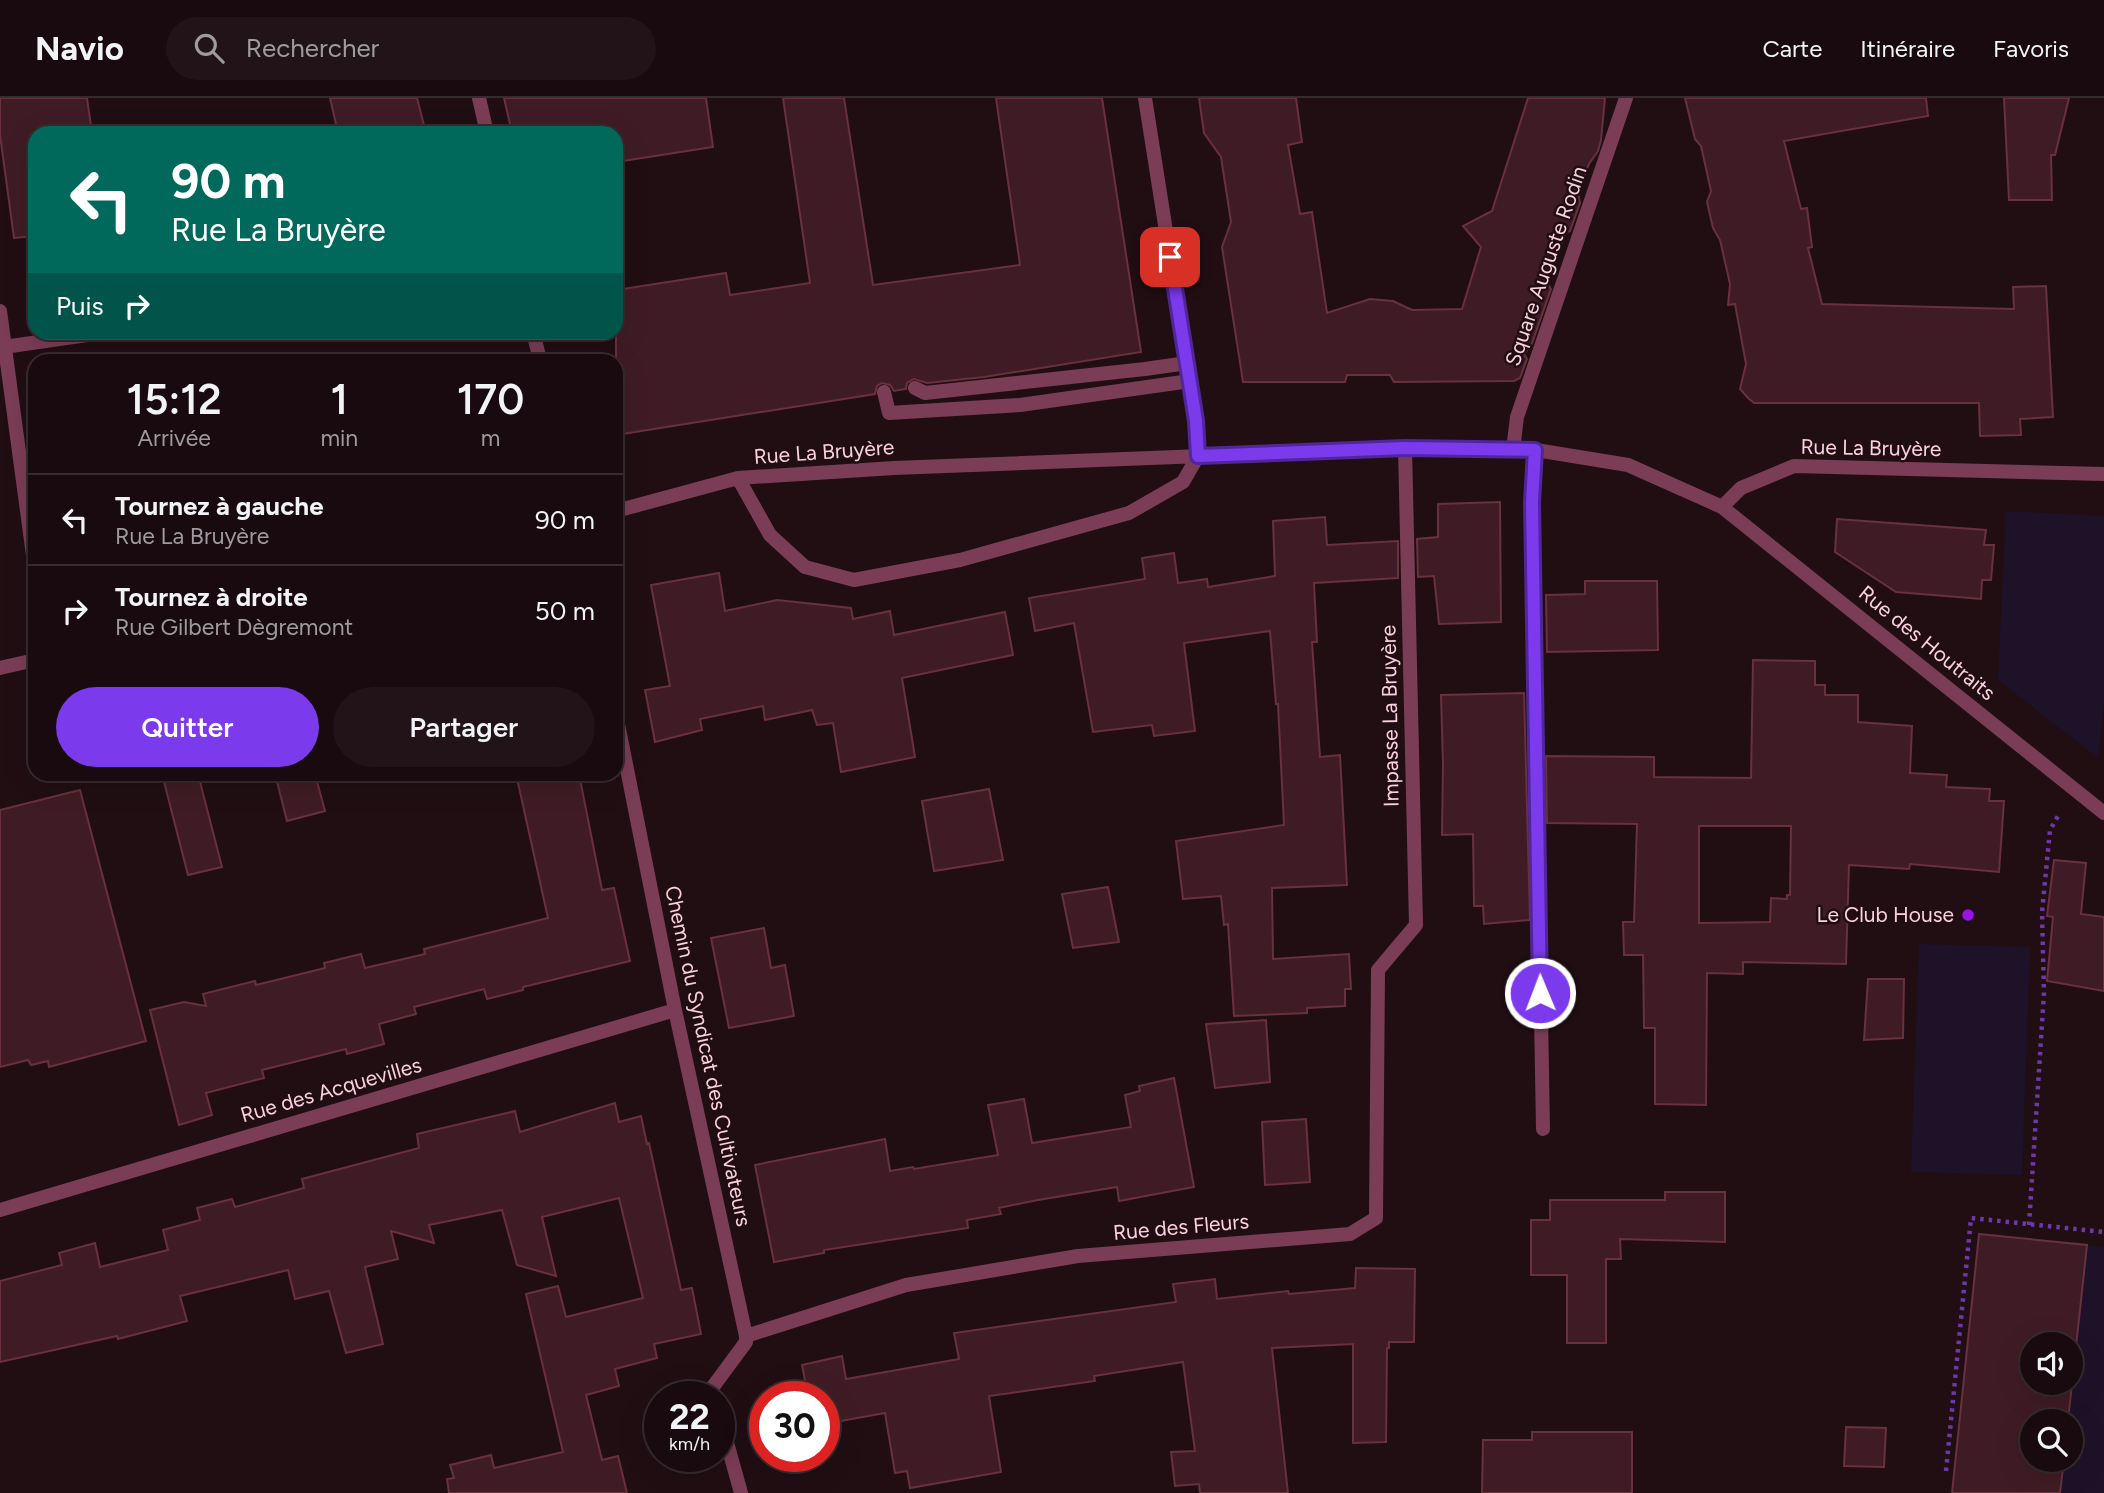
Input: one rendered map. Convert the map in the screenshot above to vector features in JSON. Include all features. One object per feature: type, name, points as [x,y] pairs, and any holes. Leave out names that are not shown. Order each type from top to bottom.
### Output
[{"type":"street","points":[[479,98],[485,126]]},
{"type":"street","points":[[1145,98],[1190,381],[1198,456]]},
{"type":"street","name":"Square Auguste Rodin","points":[[1513,450],[1517,417],[1626,98]]},
{"type":"street","points":[[0,311],[28,518]]},
{"type":"street","points":[[5,347],[53,340]]},
{"type":"street","points":[[915,388],[925,393],[1187,363]]},
{"type":"street","points":[[884,392],[889,413],[1020,405],[1190,381]]},
{"type":"street","name":"Rue La Bruyère","points":[[1198,456],[1183,482],[1129,513],[960,560],[854,580],[805,567],[770,535],[738,478],[894,468],[1198,456],[1405,448],[1535,450],[1628,465],[1722,507],[1741,488],[1794,466],[2104,474]]},
{"type":"street","name":"Impasse La Bruyère","points":[[1378,970],[1416,925],[1405,448]]},
{"type":"street","points":[[1535,450],[1532,502],[1543,1129]]},
{"type":"street","points":[[623,509],[738,478]]},
{"type":"street","name":"Rue des Houtraits","points":[[1722,507],[2104,813]]},
{"type":"street","points":[[0,668],[28,662]]},
{"type":"street","name":"Chemin du Syndicat des Cultivateurs","points":[[623,749],[675,1010],[746,1335]]},
{"type":"street","name":"Rue des Fleurs","points":[[746,1335],[919,1283],[1078,1256],[1350,1234],[1376,1218],[1378,970]]},
{"type":"street","name":"Rue des Acquevilles","points":[[0,1210],[675,1010]]},
{"type":"street","points":[[717,1381],[747,1342],[746,1335]]},
{"type":"street","points":[[735,1471],[741,1493]]},
{"type":"path","points":[[2029,1225],[2044,993],[2042,912],[2050,830],[2058,816]]},
{"type":"path","points":[[1946,1471],[1971,1218],[2104,1232]]},
{"type":"shaded area","points":[[2006,511],[2104,516],[2104,701],[2098,758],[1998,680]]},
{"type":"shaded area","points":[[1919,944],[2030,947],[2022,1175],[1911,1172]]},
{"type":"shaded area","points":[[1979,1234],[2104,1247],[2104,1493],[1952,1493]]},
{"type":"building","points":[[0,98],[87,98],[91,126],[28,126],[28,237],[14,238],[0,135]]},
{"type":"building","points":[[330,98],[417,98],[424,126],[336,126]]},
{"type":"building","points":[[504,98],[706,98],[713,147],[623,161],[623,126],[510,126]]},
{"type":"building","points":[[783,98],[844,98],[873,285],[1020,265],[996,98],[1102,98],[1141,352],[984,377],[927,383],[914,379],[907,383],[906,389],[894,391],[890,385],[882,383],[877,386],[875,394],[623,434],[623,354],[616,354],[616,340],[623,340],[623,289],[726,273],[730,295],[810,283]]},
{"type":"building","points":[[1199,98],[1296,98],[1302,142],[1288,145],[1300,214],[1312,212],[1327,313],[1370,299],[1393,301],[1412,310],[1462,309],[1481,247],[1463,226],[1492,211],[1528,98],[1605,98],[1598,151],[1589,164],[1578,193],[1580,203],[1570,231],[1565,233],[1548,284],[1551,289],[1531,346],[1524,354],[1527,359],[1520,378],[1514,381],[1394,382],[1390,375],[1347,375],[1345,382],[1243,382],[1222,247],[1231,222],[1221,157],[1204,133]]},
{"type":"building","points":[[1685,98],[1926,98],[1928,116],[1784,141],[1801,209],[1807,208],[1812,247],[1808,248],[1822,304],[2014,309],[2013,287],[2046,286],[2053,417],[2020,419],[2021,435],[1980,436],[1979,403],[1754,403],[1748,398],[1740,389],[1746,364],[1735,304],[1728,305],[1730,284],[1720,240],[1713,228],[1707,202],[1711,191],[1701,146],[1695,139]]},
{"type":"building","points":[[2004,98],[2069,98],[2055,155],[2051,155],[2052,200],[2009,200]]},
{"type":"building","points":[[1500,502],[1501,622],[1439,624],[1434,576],[1418,577],[1417,539],[1438,537],[1438,504]]},
{"type":"building","points":[[1325,517],[1327,545],[1398,541],[1398,578],[1314,583],[1317,642],[1312,642],[1320,757],[1340,755],[1347,885],[1272,888],[1273,959],[1349,954],[1351,989],[1345,989],[1345,1006],[1307,1008],[1307,1013],[1234,1016],[1228,924],[1224,925],[1221,896],[1183,899],[1176,841],[1284,825],[1278,704],[1270,631],[1184,643],[1195,731],[1154,736],[1152,725],[1093,732],[1074,623],[1035,631],[1029,598],[1145,579],[1142,558],[1174,553],[1178,583],[1207,579],[1208,587],[1275,576],[1273,521]]},
{"type":"building","points":[[1837,519],[1986,530],[1984,545],[1994,545],[1991,580],[1982,580],[1981,599],[1896,592],[1835,552]]},
{"type":"building","points":[[719,573],[725,611],[777,600],[851,608],[853,619],[890,611],[894,635],[1005,612],[1013,655],[902,678],[915,757],[841,772],[833,723],[817,725],[812,710],[765,720],[763,706],[700,719],[702,730],[655,742],[645,690],[670,686],[651,585]]},
{"type":"building","points":[[1585,581],[1657,581],[1658,650],[1547,652],[1546,595],[1585,594]]},
{"type":"building","points":[[1753,660],[1815,661],[1815,685],[1825,685],[1825,695],[1858,695],[1858,722],[1912,726],[1910,773],[1947,775],[1946,787],[1990,789],[1989,801],[2004,801],[1999,872],[1910,864],[1909,869],[1849,865],[1846,964],[1743,962],[1743,974],[1707,973],[1706,1105],[1655,1104],[1655,1028],[1644,1028],[1643,955],[1624,955],[1623,922],[1634,922],[1637,824],[1547,823],[1546,756],[1654,757],[1654,777],[1751,778]],"holes":[[[1699,826],[1791,826],[1790,895],[1787,895],[1787,899],[1771,898],[1770,922],[1699,923]]]},
{"type":"building","points":[[1524,693],[1530,920],[1484,924],[1483,906],[1474,906],[1473,834],[1442,835],[1441,695]]},
{"type":"building","points":[[164,781],[200,781],[222,867],[188,875]]},
{"type":"building","points":[[277,781],[317,781],[325,811],[287,821]]},
{"type":"building","points":[[518,781],[580,781],[602,890],[614,888],[630,961],[523,987],[523,990],[487,999],[484,989],[414,1007],[416,1014],[379,1024],[384,1044],[347,1054],[346,1049],[262,1070],[264,1078],[206,1093],[212,1115],[179,1125],[150,1010],[184,1002],[206,1006],[203,994],[255,981],[256,985],[325,968],[324,963],[361,954],[365,968],[425,954],[424,949],[548,918]]},
{"type":"building","points":[[989,789],[1003,860],[934,871],[922,801]]},
{"type":"building","points":[[80,790],[146,1041],[49,1067],[48,1061],[31,1065],[28,1060],[0,1067],[0,810]]},
{"type":"building","points":[[2054,860],[2086,863],[2081,914],[2104,917],[2104,991],[2047,981],[2053,917],[2047,916]]},
{"type":"building","points":[[1108,887],[1119,942],[1073,948],[1062,894]]},
{"type":"building","points":[[764,928],[771,968],[785,965],[794,1016],[729,1028],[711,938]]},
{"type":"building","points":[[1868,979],[1904,979],[1903,1038],[1864,1040]]},
{"type":"building","points":[[1266,1020],[1270,1082],[1215,1088],[1206,1024]]},
{"type":"building","points":[[1174,1078],[1194,1187],[1119,1201],[1117,1187],[1038,1200],[999,1208],[1001,1214],[967,1220],[968,1228],[824,1250],[824,1253],[774,1262],[755,1165],[885,1139],[890,1171],[998,1155],[988,1105],[1024,1099],[1032,1143],[1131,1127],[1125,1095],[1140,1091],[1139,1086]]},
{"type":"building","points":[[615,1103],[619,1122],[641,1116],[681,1290],[692,1288],[701,1334],[654,1344],[657,1358],[615,1369],[619,1386],[586,1395],[602,1460],[618,1456],[627,1493],[449,1493],[447,1479],[454,1478],[450,1465],[491,1455],[494,1468],[563,1452],[526,1294],[558,1286],[566,1317],[643,1298],[619,1198],[542,1217],[556,1276],[517,1265],[502,1210],[429,1225],[434,1243],[391,1231],[398,1259],[365,1267],[383,1344],[346,1353],[329,1291],[295,1299],[288,1270],[180,1296],[187,1321],[118,1339],[117,1336],[0,1362],[0,1281],[62,1265],[59,1253],[95,1243],[100,1267],[168,1250],[163,1230],[200,1220],[197,1208],[232,1199],[235,1207],[304,1188],[302,1179],[419,1148],[417,1134],[515,1111],[520,1132]]},
{"type":"building","points":[[1306,1119],[1310,1182],[1265,1185],[1262,1122]]},
{"type":"building","points":[[1665,1192],[1725,1192],[1725,1242],[1620,1239],[1621,1259],[1606,1259],[1606,1343],[1567,1343],[1567,1275],[1531,1275],[1531,1220],[1550,1220],[1550,1200],[1665,1200]]},
{"type":"building","points":[[1979,1234],[2087,1245],[2078,1332],[2020,1332],[2020,1395],[2071,1395],[2069,1409],[2020,1409],[2020,1472],[2063,1472],[2060,1493],[1952,1493]]},
{"type":"building","points":[[1356,1268],[1415,1269],[1414,1342],[1389,1342],[1387,1348],[1386,1442],[1353,1443],[1353,1344],[1272,1348],[1288,1493],[1200,1493],[1199,1484],[1175,1486],[1171,1452],[1195,1451],[1183,1362],[1094,1376],[1095,1381],[989,1396],[1001,1472],[910,1488],[907,1471],[895,1473],[885,1413],[840,1421],[840,1381],[805,1381],[802,1365],[842,1356],[846,1379],[959,1359],[954,1333],[1176,1302],[1173,1284],[1215,1279],[1217,1299],[1288,1291],[1289,1294],[1355,1288]]},
{"type":"building","points":[[1846,1427],[1886,1428],[1884,1467],[1844,1466]]},
{"type":"building","points":[[1532,1432],[1632,1432],[1632,1493],[1482,1493],[1483,1440],[1532,1440]]},
{"type":"place","name":"Le Club House","points":[[1968,915]]},
{"type":"route","points":[[1170,257],[1196,421],[1198,456],[1405,448],[1535,450],[1532,502],[1540,993]]}]
